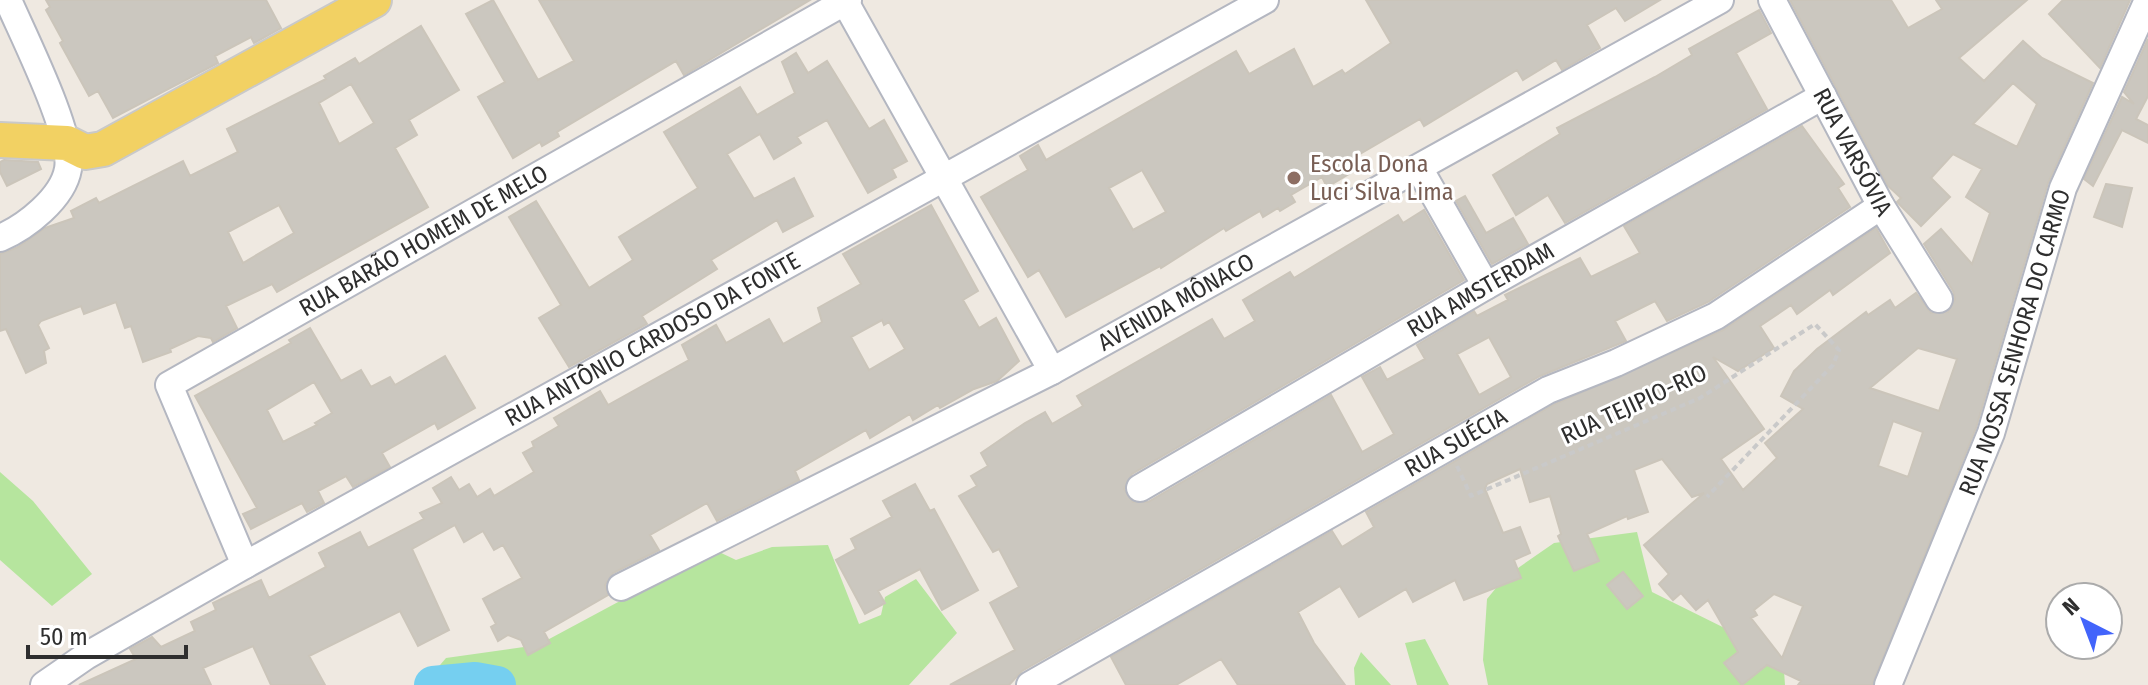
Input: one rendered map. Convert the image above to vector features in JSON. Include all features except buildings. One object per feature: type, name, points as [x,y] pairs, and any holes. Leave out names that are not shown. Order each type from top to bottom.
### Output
[{"type":"main road","points":[[0,140],[67,143],[85,152],[103,149],[374,0]]},
{"type":"street","points":[[0,238],[49,203],[68,170],[67,143],[8,0]]},
{"type":"street","name":"RUA ANTÔNIO CARDOSO DA FONTE","points":[[44,685],[86,656],[245,565],[1265,0]]},
{"type":"street","name":"AVENIDA MÔNACO","points":[[621,587],[1052,371],[1720,0]]},
{"type":"street","name":"RUA VARSÓVIA","points":[[1772,0],[1881,206],[1939,299]]},
{"type":"street","name":"RUA NOSSA SENHORA DO CARMO","points":[[1888,685],[1991,433],[2063,188],[2148,0]]},
{"type":"street","points":[[845,1],[1052,371]]},
{"type":"street","name":"RUA BARÃO HOMEM DE MELO","points":[[245,565],[169,385],[845,1]]},
{"type":"street","name":"RUA AMSTERDAM","points":[[1140,488],[1486,286],[1823,96]]},
{"type":"street","points":[[1419,168],[1486,286]]},
{"type":"street","name":"RUA SUÉCIA","points":[[1030,685],[1548,390],[1616,363],[1716,316],[1881,206]]},
{"type":"path","name":"RUA TEJIPIO-RIO","points":[[1447,446],[1471,496],[1700,398],[1815,324],[1839,350],[1833,365],[1707,497]]},
{"type":"green space","points":[[0,472],[33,501],[92,574],[52,606],[0,560]]},
{"type":"green space","points":[[1637,532],[1652,592],[1783,657],[1785,685],[1488,685],[1483,660],[1487,599],[1505,577],[1554,543]]},
{"type":"green space","points":[[828,545],[859,624],[881,615],[885,597],[916,579],[957,633],[909,685],[423,685],[446,658],[538,645],[715,550],[736,560],[772,547]]},
{"type":"green space","points":[[1425,639],[1449,685],[1417,685],[1405,643]]},
{"type":"green space","points":[[1361,652],[1391,685],[1355,685],[1354,668]]},
{"type":"waterway","points":[[433,685],[475,681],[497,685]]},
{"type":"place","name":"Escola Dona Luci Silva Lima","points":[[1294,178]]}]
